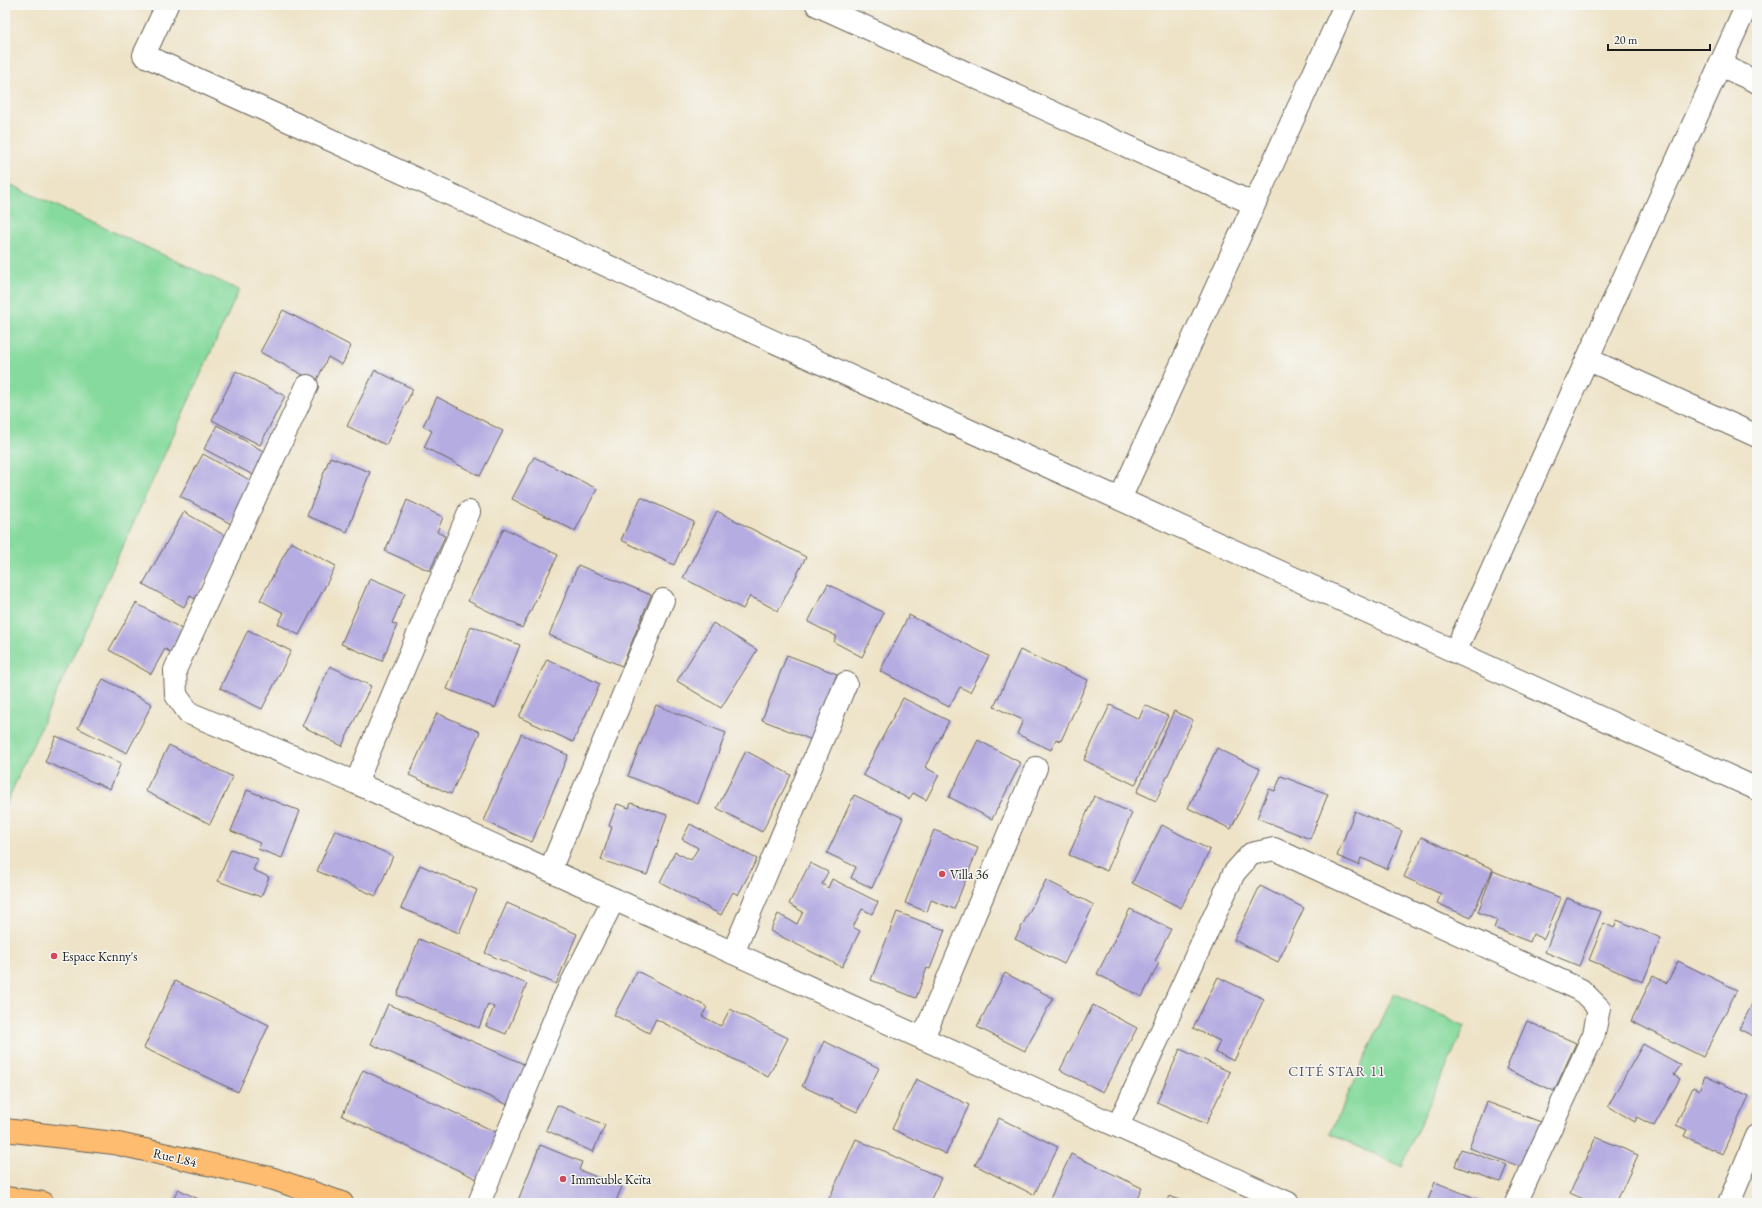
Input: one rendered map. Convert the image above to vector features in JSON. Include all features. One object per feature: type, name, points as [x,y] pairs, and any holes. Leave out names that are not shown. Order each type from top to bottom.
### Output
[{"type":"main road","name":"Rue L84","points":[[5,1130],[114,1143],[274,1179],[342,1203]]},
{"type":"main road","points":[[5,1198],[43,1203]]},
{"type":"street","points":[[167,5],[144,55],[1757,789]]},
{"type":"street","points":[[818,5],[1254,204]]},
{"type":"street","points":[[1120,499],[1345,5]]},
{"type":"street","points":[[1455,652],[1747,5]]},
{"type":"street","points":[[1720,65],[1757,82]]},
{"type":"street","points":[[1587,359],[1757,436]]},
{"type":"street","points":[[307,386],[175,670],[176,695],[189,713],[356,783],[1288,1203]]},
{"type":"street","points":[[356,783],[469,512]]},
{"type":"street","points":[[550,870],[663,600]]},
{"type":"street","points":[[733,953],[846,683]]},
{"type":"street","points":[[923,1038],[1036,768]]},
{"type":"street","points":[[1118,1126],[1234,874],[1251,854],[1274,849],[1581,990],[1599,1008],[1594,1034],[1516,1203]]},
{"type":"street","points":[[479,1203],[559,1008],[614,899]]},
{"type":"street","points":[[1729,1203],[1757,1136]]},
{"type":"green space","points":[[5,182],[239,290],[5,806]]},
{"type":"green space","points":[[1394,993],[1465,1026],[1401,1166],[1330,1134]]},
{"type":"building","points":[[283,310],[351,346],[342,365],[328,357],[316,382],[260,352]]},
{"type":"building","points":[[375,370],[413,389],[386,445],[347,426]]},
{"type":"building","points":[[236,371],[285,396],[260,445],[212,420]]},
{"type":"building","points":[[437,397],[503,431],[480,476],[424,447],[432,431],[423,426]]},
{"type":"building","points":[[217,425],[265,452],[253,475],[204,449]]},
{"type":"building","points":[[203,454],[255,483],[231,524],[180,496]]},
{"type":"building","points":[[330,457],[370,472],[347,532],[307,516]]},
{"type":"building","points":[[534,457],[597,489],[575,531],[512,499]]},
{"type":"building","points":[[641,497],[694,522],[674,565],[621,540]]},
{"type":"building","points":[[407,500],[443,517],[437,532],[445,536],[430,571],[385,551]]},
{"type":"building","points":[[717,511],[806,557],[778,611],[750,596],[743,609],[683,578]]},
{"type":"building","points":[[184,512],[229,538],[195,599],[190,596],[184,607],[143,584]]},
{"type":"building","points":[[504,528],[558,555],[522,628],[468,601]]},
{"type":"building","points":[[291,542],[336,566],[299,635],[278,624],[284,613],[260,600]]},
{"type":"building","points":[[578,565],[651,595],[622,666],[549,635]]},
{"type":"building","points":[[370,578],[405,593],[392,623],[397,625],[382,661],[341,644]]},
{"type":"building","points":[[828,584],[884,613],[862,657],[834,642],[836,636],[808,622]]},
{"type":"building","points":[[136,603],[182,629],[170,652],[165,649],[151,674],[109,650]]},
{"type":"building","points":[[909,615],[989,656],[970,692],[960,687],[949,707],[880,671]]},
{"type":"building","points":[[713,623],[757,650],[721,708],[677,681]]},
{"type":"building","points":[[471,626],[520,645],[495,708],[447,689]]},
{"type":"building","points":[[248,630],[291,651],[262,709],[220,688]]},
{"type":"building","points":[[1020,650],[1088,680],[1061,741],[1056,739],[1051,750],[1017,734],[1023,720],[994,707]]},
{"type":"building","points":[[787,655],[837,674],[812,740],[762,720]]},
{"type":"building","points":[[547,659],[600,684],[573,742],[519,717]]},
{"type":"building","points":[[330,666],[371,686],[342,746],[302,726]]},
{"type":"building","points":[[103,679],[152,704],[127,753],[78,728]]},
{"type":"building","points":[[903,698],[949,721],[925,767],[939,775],[926,800],[913,793],[909,799],[863,775]]},
{"type":"building","points":[[656,705],[726,733],[698,804],[628,776]]},
{"type":"building","points":[[1110,705],[1139,719],[1145,705],[1168,716],[1135,785],[1084,760]]},
{"type":"building","points":[[1174,711],[1193,720],[1156,801],[1137,792]]},
{"type":"building","points":[[437,713],[480,732],[451,794],[409,775]]},
{"type":"building","points":[[521,734],[568,755],[532,842],[484,821]]},
{"type":"building","points":[[56,736],[121,763],[110,789],[45,762]]},
{"type":"building","points":[[978,740],[1021,763],[992,819],[949,797]]},
{"type":"building","points":[[169,745],[233,777],[210,824],[145,791]]},
{"type":"building","points":[[1217,748],[1260,769],[1231,829],[1188,808]]},
{"type":"building","points":[[746,751],[791,775],[762,832],[717,808]]},
{"type":"building","points":[[1281,776],[1328,794],[1310,839],[1257,818],[1269,789],[1275,791]]},
{"type":"building","points":[[247,790],[300,811],[282,858],[258,849],[260,843],[231,831]]},
{"type":"building","points":[[854,795],[903,818],[872,888],[851,878],[856,867],[827,853]]},
{"type":"building","points":[[1094,796],[1132,813],[1107,871],[1069,855]]},
{"type":"building","points":[[631,803],[667,815],[647,875],[601,860],[612,827],[609,826],[617,804],[629,808]]},
{"type":"building","points":[[1355,811],[1402,831],[1387,869],[1361,858],[1359,865],[1337,856]]},
{"type":"building","points":[[690,824],[757,859],[738,895],[733,892],[721,915],[660,882],[675,852],[691,860],[698,848],[682,839]]},
{"type":"building","points":[[1162,825],[1210,850],[1181,908],[1132,883]]},
{"type":"building","points":[[335,830],[393,856],[376,896],[317,871]]},
{"type":"building","name":"Villa 36","points":[[934,830],[978,848],[954,909],[931,900],[927,912],[905,903]]},
{"type":"building","points":[[1421,837],[1493,869],[1471,918],[1437,903],[1441,894],[1404,877]]},
{"type":"building","points":[[231,849],[258,859],[253,870],[269,877],[261,897],[218,881]]},
{"type":"building","points":[[810,863],[828,872],[822,884],[828,888],[832,879],[878,902],[872,914],[862,909],[853,927],[860,931],[842,967],[770,931],[778,914],[797,924],[803,912],[789,904]]},
{"type":"building","points":[[420,865],[477,890],[459,933],[401,908]]},
{"type":"building","points":[[1493,871],[1561,898],[1544,939],[1533,934],[1530,942],[1494,928],[1497,920],[1478,912]]},
{"type":"building","points":[[1046,880],[1094,905],[1064,964],[1015,939]]},
{"type":"building","points":[[1260,886],[1304,908],[1278,962],[1234,940]]},
{"type":"building","points":[[1567,898],[1601,912],[1579,966],[1545,952]]},
{"type":"building","points":[[507,903],[577,934],[556,984],[485,953]]},
{"type":"building","points":[[1130,909],[1171,929],[1155,961],[1159,963],[1142,997],[1097,974]]},
{"type":"building","points":[[897,912],[945,930],[930,969],[927,968],[916,998],[871,980]]},
{"type":"building","points":[[1617,920],[1661,938],[1643,982],[1589,960],[1604,923],[1614,928]]},
{"type":"building","points":[[419,939],[527,984],[506,1034],[486,1026],[494,1007],[488,1004],[479,1028],[397,995]]},
{"type":"building","points":[[1678,961],[1737,990],[1703,1057],[1631,1021],[1653,976],[1667,983]]},
{"type":"building","points":[[637,971],[707,1007],[702,1016],[721,1026],[730,1009],[788,1038],[768,1077],[656,1019],[649,1033],[614,1015]]},
{"type":"building","points":[[1005,973],[1053,998],[1025,1051],[977,1027]]},
{"type":"building","points":[[1218,977],[1264,999],[1234,1061],[1215,1052],[1220,1041],[1193,1028]]},
{"type":"building","points":[[175,981],[269,1025],[238,1092],[144,1048]]},
{"type":"building","points":[[1757,995],[1757,1038],[1739,1029]]},
{"type":"building","points":[[388,1004],[526,1065],[508,1105],[371,1044]]},
{"type":"building","points":[[1093,1005],[1137,1028],[1103,1092],[1060,1070]]},
{"type":"building","points":[[1527,1021],[1576,1043],[1554,1091],[1506,1069]]},
{"type":"building","points":[[824,1041],[879,1068],[857,1112],[802,1086]]},
{"type":"building","points":[[1643,1044],[1681,1065],[1674,1075],[1680,1079],[1654,1126],[1637,1117],[1635,1122],[1608,1106]]},
{"type":"building","points":[[1180,1049],[1230,1072],[1206,1124],[1157,1102]]},
{"type":"building","points":[[363,1070],[498,1133],[477,1179],[342,1116]]},
{"type":"building","points":[[1705,1076],[1749,1096],[1722,1154],[1684,1136],[1687,1130],[1676,1125],[1693,1087],[1699,1090]]},
{"type":"building","points":[[916,1079],[969,1105],[946,1154],[892,1129]]},
{"type":"building","points":[[1487,1102],[1541,1122],[1524,1168],[1469,1148]]},
{"type":"building","points":[[557,1105],[605,1125],[593,1152],[546,1130]]},
{"type":"building","points":[[999,1118],[1058,1147],[1034,1195],[975,1165]]},
{"type":"building","points":[[1596,1137],[1638,1155],[1616,1203],[1592,1203],[1570,1193]]},
{"type":"building","points":[[856,1139],[941,1178],[929,1203],[832,1203],[828,1201]]},
{"type":"building","name":"Immeuble Keïta","points":[[540,1145],[582,1162],[579,1170],[622,1187],[615,1203],[517,1203]]},
{"type":"building","points":[[1461,1149],[1507,1165],[1500,1182],[1455,1166]]},
{"type":"building","points":[[1071,1154],[1142,1188],[1135,1203],[1058,1203],[1050,1199]]},
{"type":"building","points":[[1435,1182],[1487,1203],[1427,1203]]},
{"type":"building","points":[[178,1189],[206,1203],[185,1203],[174,1198]]},
{"type":"building","points":[[1170,1196],[1186,1203],[1167,1203]]},
{"type":"place","name":"Villa 36","points":[[942,874]]},
{"type":"place","name":"Espace Kenny's","points":[[54,956]]},
{"type":"place","name":"Immeuble Keïta","points":[[563,1179]]},
{"type":"district","name":"CITÉ STAR 11","points":[[1337,1071]]}]
